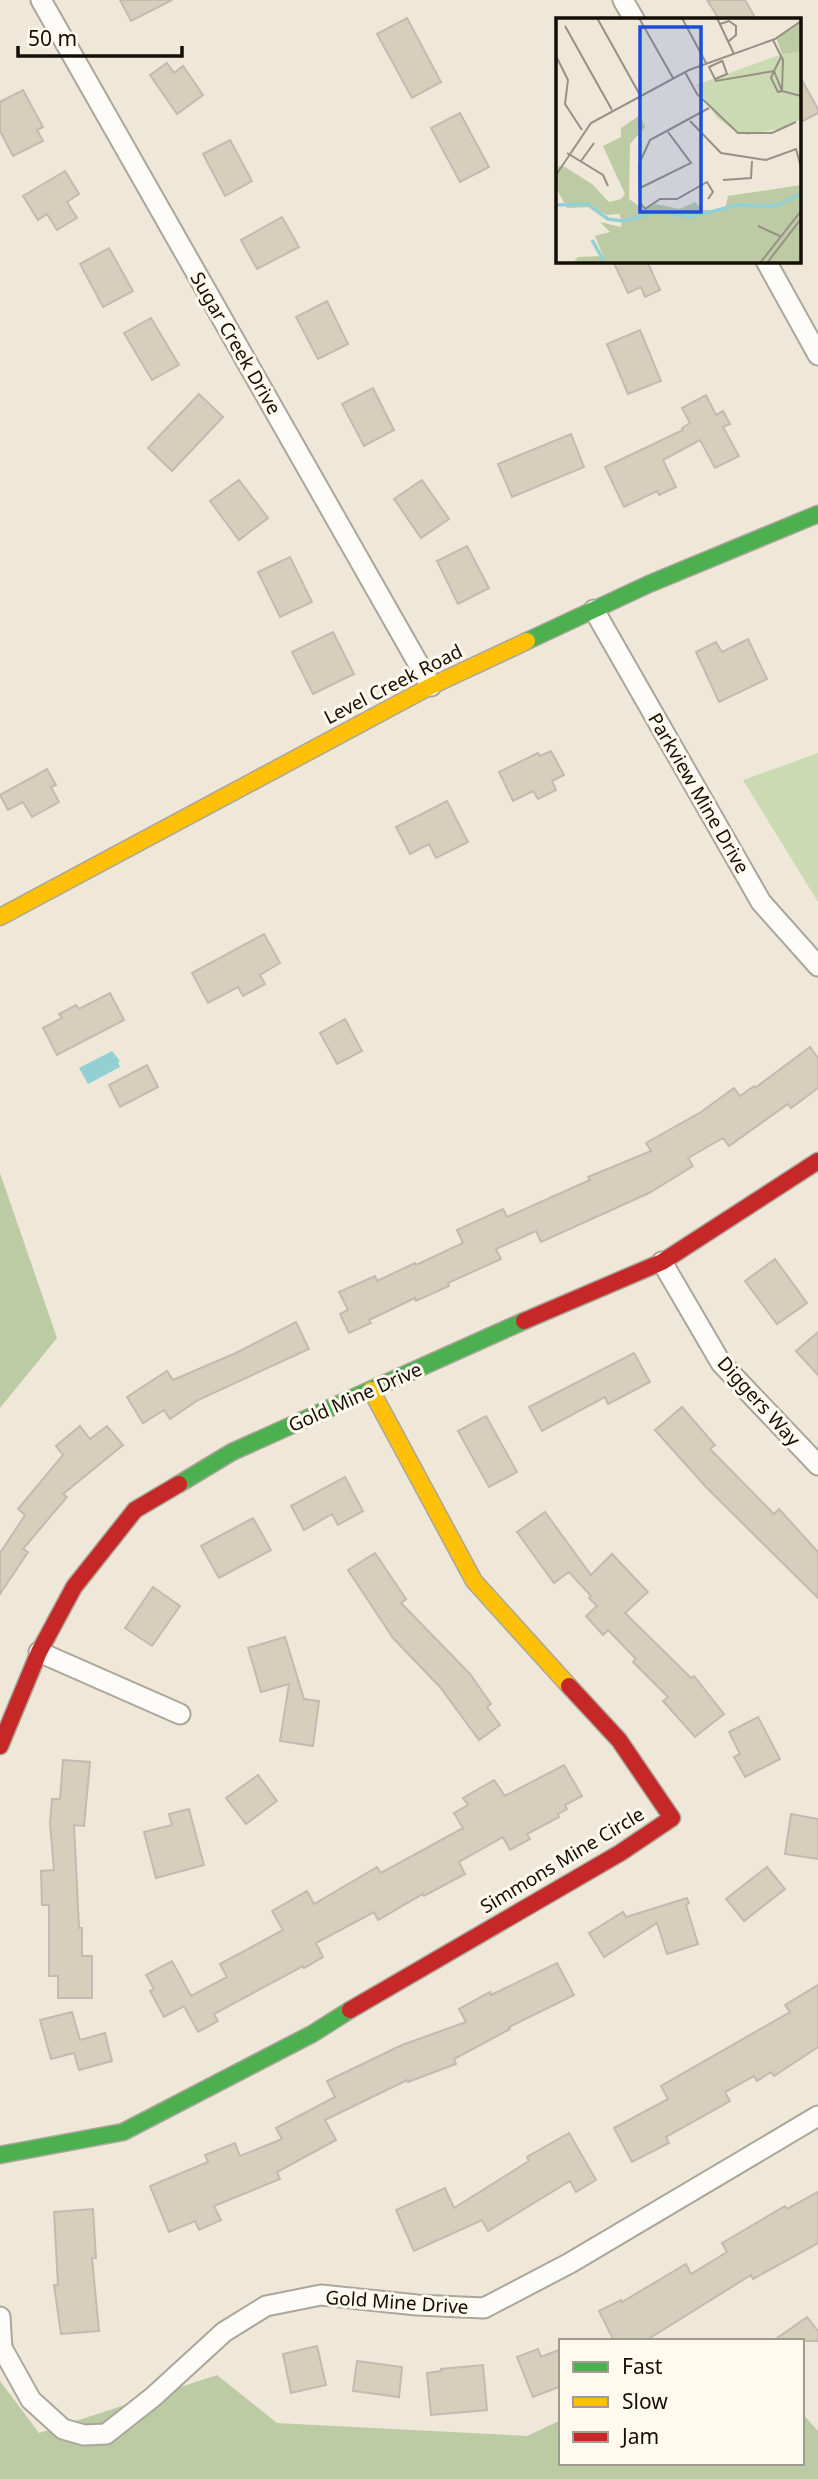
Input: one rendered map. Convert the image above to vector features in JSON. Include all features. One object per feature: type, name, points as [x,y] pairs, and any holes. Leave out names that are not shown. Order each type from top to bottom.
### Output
[{"type":"street","name":"Sugar Creek Drive","points":[[41,0],[431,686]]},
{"type":"street","points":[[623,0],[633,18]]},
{"type":"street","points":[[767,262],[818,355]]},
{"type":"street","name":"Level Creek Road","points":[[1,915],[431,686],[649,584],[818,514]]},
{"type":"street","name":"Parkview Mine Drive","points":[[594,610],[761,902],[818,966]]},
{"type":"street","name":"Gold Mine Drive","points":[[0,1746],[39,1652],[74,1587],[135,1510],[232,1452],[478,1341],[662,1262],[818,1161]]},
{"type":"street","name":"Diggers Way","points":[[662,1262],[721,1363],[818,1465]]},
{"type":"street","name":"Simmons Mine Circle","points":[[0,2155],[123,2133],[313,2034],[405,1976],[620,1853],[672,1818],[620,1740],[474,1581],[371,1390]]},
{"type":"street","points":[[39,1652],[180,1714]]},
{"type":"street","name":"Gold Mine Drive","points":[[0,2317],[2,2348],[31,2400],[63,2429],[84,2435],[106,2434],[153,2397],[224,2332],[266,2306],[321,2295],[417,2305],[484,2308],[570,2263],[818,2116]]},
{"type":"green space","points":[[818,753],[818,902],[743,780]]},
{"type":"green space","points":[[0,1173],[57,1338],[0,1408]]},
{"type":"green space","points":[[217,2375],[277,2423],[527,2436],[559,2421],[559,2465],[804,2465],[804,2415],[818,2431],[818,2479],[0,2479],[0,2381],[39,2433]]},
{"type":"water","points":[[112,1051],[120,1061],[120,1067],[88,1084],[79,1068]]},
{"type":"building","points":[[120,0],[172,0],[131,21]]},
{"type":"building","points":[[707,0],[745,0],[755,18],[718,18]]},
{"type":"building","points":[[407,18],[441,82],[412,98],[377,34]]},
{"type":"building","points":[[167,63],[174,73],[183,66],[203,95],[177,114],[150,75]]},
{"type":"building","points":[[800,77],[818,109],[818,113],[800,122]]},
{"type":"building","points":[[23,90],[43,127],[37,130],[43,141],[13,156],[0,131],[0,102]]},
{"type":"building","points":[[460,113],[489,167],[460,182],[431,128]]},
{"type":"building","points":[[230,140],[252,181],[225,196],[203,154]]},
{"type":"building","points":[[65,171],[79,194],[67,202],[77,218],[57,230],[47,214],[38,220],[23,196]]},
{"type":"building","points":[[282,217],[299,247],[257,269],[241,240]]},
{"type":"building","points":[[109,248],[133,291],[103,307],[80,264]]},
{"type":"building","points":[[613,262],[647,262],[660,290],[645,297],[641,287],[628,293]]},
{"type":"building","points":[[327,301],[348,344],[318,359],[296,317]]},
{"type":"building","points":[[151,318],[179,365],[152,380],[124,333]]},
{"type":"building","points":[[640,330],[661,381],[628,394],[607,344]]},
{"type":"building","points":[[373,388],[394,430],[364,446],[342,404]]},
{"type":"building","points":[[199,394],[223,417],[172,471],[148,448]]},
{"type":"building","points":[[706,395],[716,415],[723,411],[730,424],[723,427],[739,456],[715,468],[700,440],[663,460],[676,487],[659,495],[657,491],[624,507],[605,467],[683,430],[682,428],[690,423],[682,408]]},
{"type":"building","points":[[571,434],[584,467],[512,497],[498,464]]},
{"type":"building","points":[[239,480],[268,518],[239,540],[210,501]]},
{"type":"building","points":[[422,480],[449,519],[421,538],[394,499]]},
{"type":"building","points":[[467,546],[489,588],[458,604],[437,561]]},
{"type":"building","points":[[290,557],[312,602],[280,617],[258,572]]},
{"type":"building","points":[[333,632],[354,674],[313,694],[292,652]]},
{"type":"building","points":[[748,639],[767,679],[719,702],[696,652],[716,642],[722,652]]},
{"type":"building","points":[[551,751],[564,775],[552,781],[556,790],[538,799],[533,791],[513,801],[499,772],[538,753],[540,756]]},
{"type":"building","points":[[47,769],[56,785],[51,787],[59,802],[32,817],[23,802],[8,810],[0,795]]},
{"type":"building","points":[[447,801],[468,842],[436,858],[429,844],[410,854],[396,827]]},
{"type":"building","points":[[264,934],[280,963],[260,975],[265,984],[243,996],[238,987],[208,1003],[192,973]]},
{"type":"building","points":[[110,993],[124,1020],[57,1055],[43,1028],[62,1018],[59,1014],[76,1005],[79,1009]]},
{"type":"building","points":[[345,1019],[362,1051],[337,1064],[320,1033]]},
{"type":"building","points":[[810,1047],[818,1058],[818,1088],[791,1108],[788,1104],[729,1146],[723,1138],[688,1158],[693,1166],[649,1193],[541,1242],[536,1231],[496,1249],[501,1259],[448,1283],[449,1286],[416,1301],[415,1298],[369,1320],[371,1323],[349,1333],[340,1314],[348,1310],[339,1292],[375,1276],[377,1281],[463,1243],[457,1230],[503,1209],[507,1217],[590,1180],[588,1177],[651,1151],[646,1143],[701,1112],[734,1088],[740,1096],[754,1086],[755,1088]]},
{"type":"building","points":[[147,1065],[158,1087],[120,1107],[109,1085]]},
{"type":"building","points":[[775,1259],[807,1303],[777,1324],[745,1281]]},
{"type":"building","points":[[296,1322],[309,1349],[198,1400],[170,1419],[164,1410],[143,1423],[127,1397],[167,1371],[173,1380],[236,1353]]},
{"type":"building","points":[[818,1332],[818,1375],[796,1351]]},
{"type":"building","points":[[634,1353],[650,1382],[608,1404],[605,1397],[542,1431],[529,1407]]},
{"type":"building","points":[[682,1407],[715,1445],[710,1449],[774,1514],[779,1509],[818,1552],[818,1598],[706,1487],[655,1430]]},
{"type":"building","points":[[486,1416],[517,1472],[489,1487],[458,1431]]},
{"type":"building","points":[[80,1426],[90,1439],[107,1426],[123,1445],[63,1494],[67,1497],[23,1549],[28,1552],[0,1594],[0,1553],[25,1515],[18,1509],[63,1455],[56,1446]]},
{"type":"building","points":[[345,1477],[363,1511],[338,1525],[332,1514],[304,1530],[291,1506]]},
{"type":"building","points":[[545,1512],[591,1575],[612,1554],[648,1592],[625,1613],[691,1678],[694,1676],[724,1714],[695,1737],[663,1701],[668,1697],[633,1662],[636,1659],[608,1630],[603,1635],[586,1616],[597,1606],[589,1598],[591,1596],[569,1572],[554,1583],[517,1532]]},
{"type":"building","points":[[253,1518],[271,1550],[219,1578],[201,1546]]},
{"type":"building","points":[[375,1553],[406,1599],[401,1603],[470,1674],[491,1704],[487,1707],[500,1725],[479,1740],[440,1687],[393,1638],[348,1570]]},
{"type":"building","points":[[153,1587],[180,1606],[152,1646],[125,1628]]},
{"type":"building","points":[[285,1637],[304,1699],[319,1701],[313,1746],[280,1741],[289,1684],[261,1692],[248,1648]]},
{"type":"building","points":[[758,1717],[780,1759],[745,1777],[734,1757],[740,1754],[729,1732]]},
{"type":"building","points":[[63,1760],[90,1762],[84,1826],[74,1825],[79,1928],[82,1928],[82,1956],[92,1956],[92,1998],[58,1998],[58,1976],[49,1976],[49,1905],[42,1905],[41,1871],[54,1870],[50,1823],[52,1799],[60,1799]]},
{"type":"building","points":[[564,1765],[582,1796],[565,1805],[567,1809],[558,1814],[559,1817],[527,1834],[530,1839],[510,1850],[503,1837],[459,1862],[465,1874],[378,1920],[374,1912],[316,1943],[323,1957],[214,2014],[218,2021],[198,2032],[184,2006],[164,2017],[150,1991],[154,1989],[146,1975],[172,1961],[191,1996],[227,1977],[220,1964],[283,1930],[272,1911],[307,1891],[314,1904],[377,1867],[381,1873],[463,1828],[454,1813],[468,1805],[463,1798],[494,1780],[505,1796]]},
{"type":"building","points":[[258,1775],[277,1801],[246,1824],[226,1798]]},
{"type":"building","points":[[189,1809],[204,1865],[156,1878],[144,1832],[172,1825],[169,1814]]},
{"type":"building","points":[[791,1814],[818,1819],[818,1859],[785,1854]]},
{"type":"building","points":[[767,1867],[785,1889],[744,1921],[726,1899]]},
{"type":"building","points":[[687,1898],[689,1903],[686,1905],[698,1944],[667,1954],[657,1923],[604,1957],[589,1933],[623,1912],[626,1917]]},
{"type":"building","points":[[557,1963],[574,1995],[509,2027],[510,2029],[454,2059],[456,2064],[408,2082],[407,2080],[325,2120],[336,2140],[277,2172],[280,2179],[214,2206],[221,2220],[199,2230],[195,2221],[169,2232],[150,2186],[208,2162],[205,2155],[235,2143],[240,2156],[282,2139],[276,2128],[335,2097],[327,2081],[402,2045],[466,2022],[459,2009],[490,1992],[491,1995]]},
{"type":"building","points":[[818,1985],[818,2047],[774,2076],[771,2072],[757,2081],[754,2076],[725,2092],[730,2101],[666,2137],[669,2143],[632,2162],[614,2128],[668,2099],[661,2086],[790,2012],[785,2005]]},
{"type":"building","points":[[72,2012],[80,2040],[105,2033],[112,2061],[79,2070],[74,2053],[51,2059],[40,2020]]},
{"type":"building","points":[[569,2133],[596,2180],[576,2192],[570,2181],[488,2231],[482,2220],[414,2251],[396,2210],[445,2188],[454,2208],[529,2161],[527,2157]]},
{"type":"building","points":[[818,2192],[818,2243],[753,2279],[751,2275],[648,2339],[613,2339],[599,2311],[621,2300],[622,2302],[686,2264],[691,2274],[727,2252],[722,2243],[785,2206],[787,2209]]},
{"type":"building","points":[[93,2209],[96,2258],[92,2258],[99,2331],[61,2334],[54,2285],[58,2285],[54,2212]]},
{"type":"building","points":[[807,2317],[818,2331],[818,2341],[776,2339]]},
{"type":"building","points":[[317,2346],[326,2385],[291,2393],[283,2354]]},
{"type":"building","points":[[538,2349],[541,2357],[559,2350],[559,2387],[533,2397],[517,2357]]},
{"type":"building","points":[[357,2361],[402,2367],[399,2397],[353,2391]]},
{"type":"building","points":[[483,2365],[487,2410],[431,2415],[427,2373]]},
{"type":"traffic: fast","points":[[527,641],[649,584],[818,514]]},
{"type":"traffic: fast","points":[[179,1484],[232,1452],[524,1321]]},
{"type":"traffic: fast","points":[[0,2155],[123,2132],[312,2034],[350,2010]]},
{"type":"traffic: slow","points":[[0,917],[431,686],[527,641]]},
{"type":"traffic: slow","points":[[371,1390],[474,1581],[569,1686]]},
{"type":"traffic: jam","points":[[524,1321],[662,1262],[818,1161]]},
{"type":"traffic: jam","points":[[0,1746],[39,1652],[74,1587],[135,1510],[179,1484]]},
{"type":"traffic: jam","points":[[350,2010],[620,1853],[672,1818],[619,1740],[569,1686]]}]
